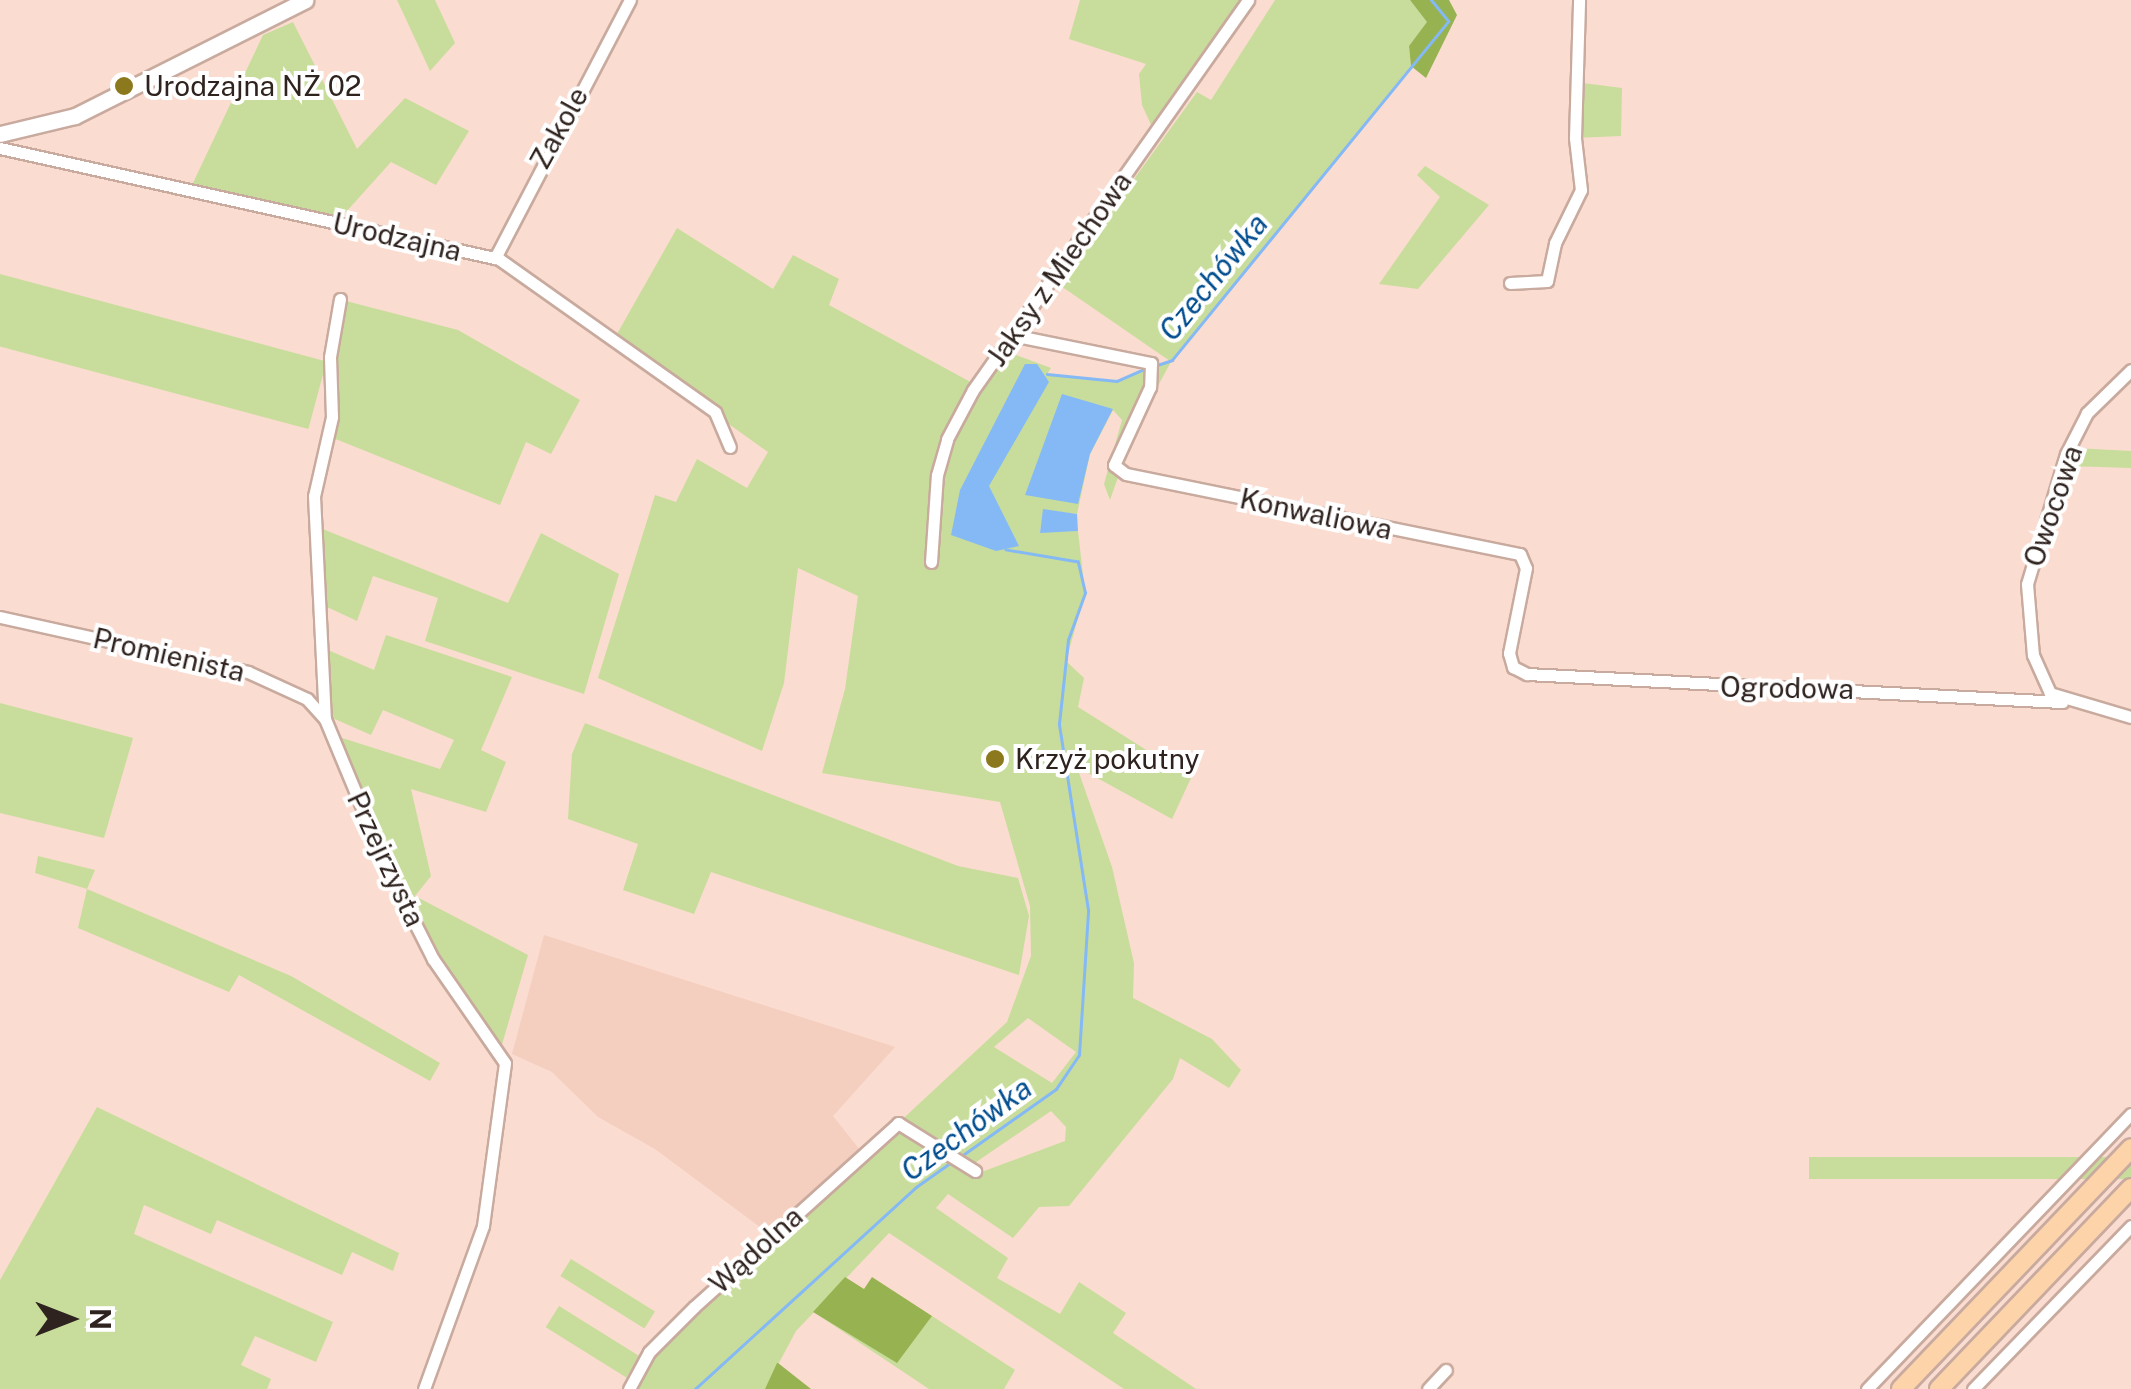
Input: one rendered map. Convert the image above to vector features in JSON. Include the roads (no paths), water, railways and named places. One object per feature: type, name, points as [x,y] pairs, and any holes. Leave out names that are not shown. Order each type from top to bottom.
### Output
[{"type":"main road","points":[[1901,1389],[2131,1148]]},
{"type":"main road","points":[[1938,1389],[2131,1188]]},
{"type":"street","points":[[0,134],[83,112],[306,0]]},
{"type":"street","name":"Zakole","points":[[494,258],[630,0]]},
{"type":"street","name":"Jaksy z Miechowa","points":[[931,562],[934,494],[948,438],[1012,334],[1248,0]]},
{"type":"street","points":[[1510,283],[1546,281],[1554,242],[1581,190],[1575,138],[1579,0]]},
{"type":"street","name":"Urodzajna","points":[[0,148],[494,258],[715,412],[730,447]]},
{"type":"street","name":"Przejrzysta","points":[[340,299],[330,356],[332,417],[314,496],[326,719],[387,868],[434,959],[505,1063],[483,1226],[424,1389]]},
{"type":"street","name":"Konwaliowa","points":[[1012,334],[1146,358],[1154,376],[1114,465],[1126,474],[1520,554],[1526,568],[1509,653],[1514,667]]},
{"type":"street","name":"Owocowa","points":[[2062,702],[2050,693],[2033,655],[2030,566],[2066,454],[2087,414],[2131,370]]},
{"type":"street","name":"Promienista","points":[[0,617],[248,672],[307,699],[326,719]]},
{"type":"street","name":"Ogrodowa","points":[[1514,667],[1614,684],[1946,692],[2062,702]]},
{"type":"street","points":[[2062,702],[2131,717]]},
{"type":"street","points":[[1867,1389],[2131,1114]]},
{"type":"street","name":"Wądolna","points":[[629,1389],[649,1352],[694,1307],[898,1124],[976,1171]]},
{"type":"street","points":[[1973,1389],[2131,1226]]},
{"type":"street","points":[[1428,1389],[1446,1370]]},
{"type":"water","points":[[1025,364],[1037,364],[1049,382],[989,486],[1019,546],[996,551],[951,535],[960,490]]},
{"type":"water","points":[[1062,394],[1113,409],[1090,454],[1078,504],[1025,495]]},
{"type":"water","points":[[1043,509],[1077,514],[1078,531],[1040,533]]},
{"type":"waterway","name":"Czechówka","points":[[1154,366],[1172,360],[1448,21],[1431,0]]},
{"type":"waterway","name":"Czechówka","points":[[1047,374],[1117,381],[1146,368]]},
{"type":"waterway","name":"Czechówka","points":[[960,1157],[1056,1089],[1079,1055],[1088,910],[1059,724],[1068,640],[1085,593],[1078,562],[1006,550]]},
{"type":"waterway","name":"Czechówka","points":[[695,1389],[916,1187],[953,1161]]},
{"type":"place","name":"Urodzajna NŻ 02","points":[[124,86]]},
{"type":"place","name":"Krzyż pokutny","points":[[995,759]]}]
